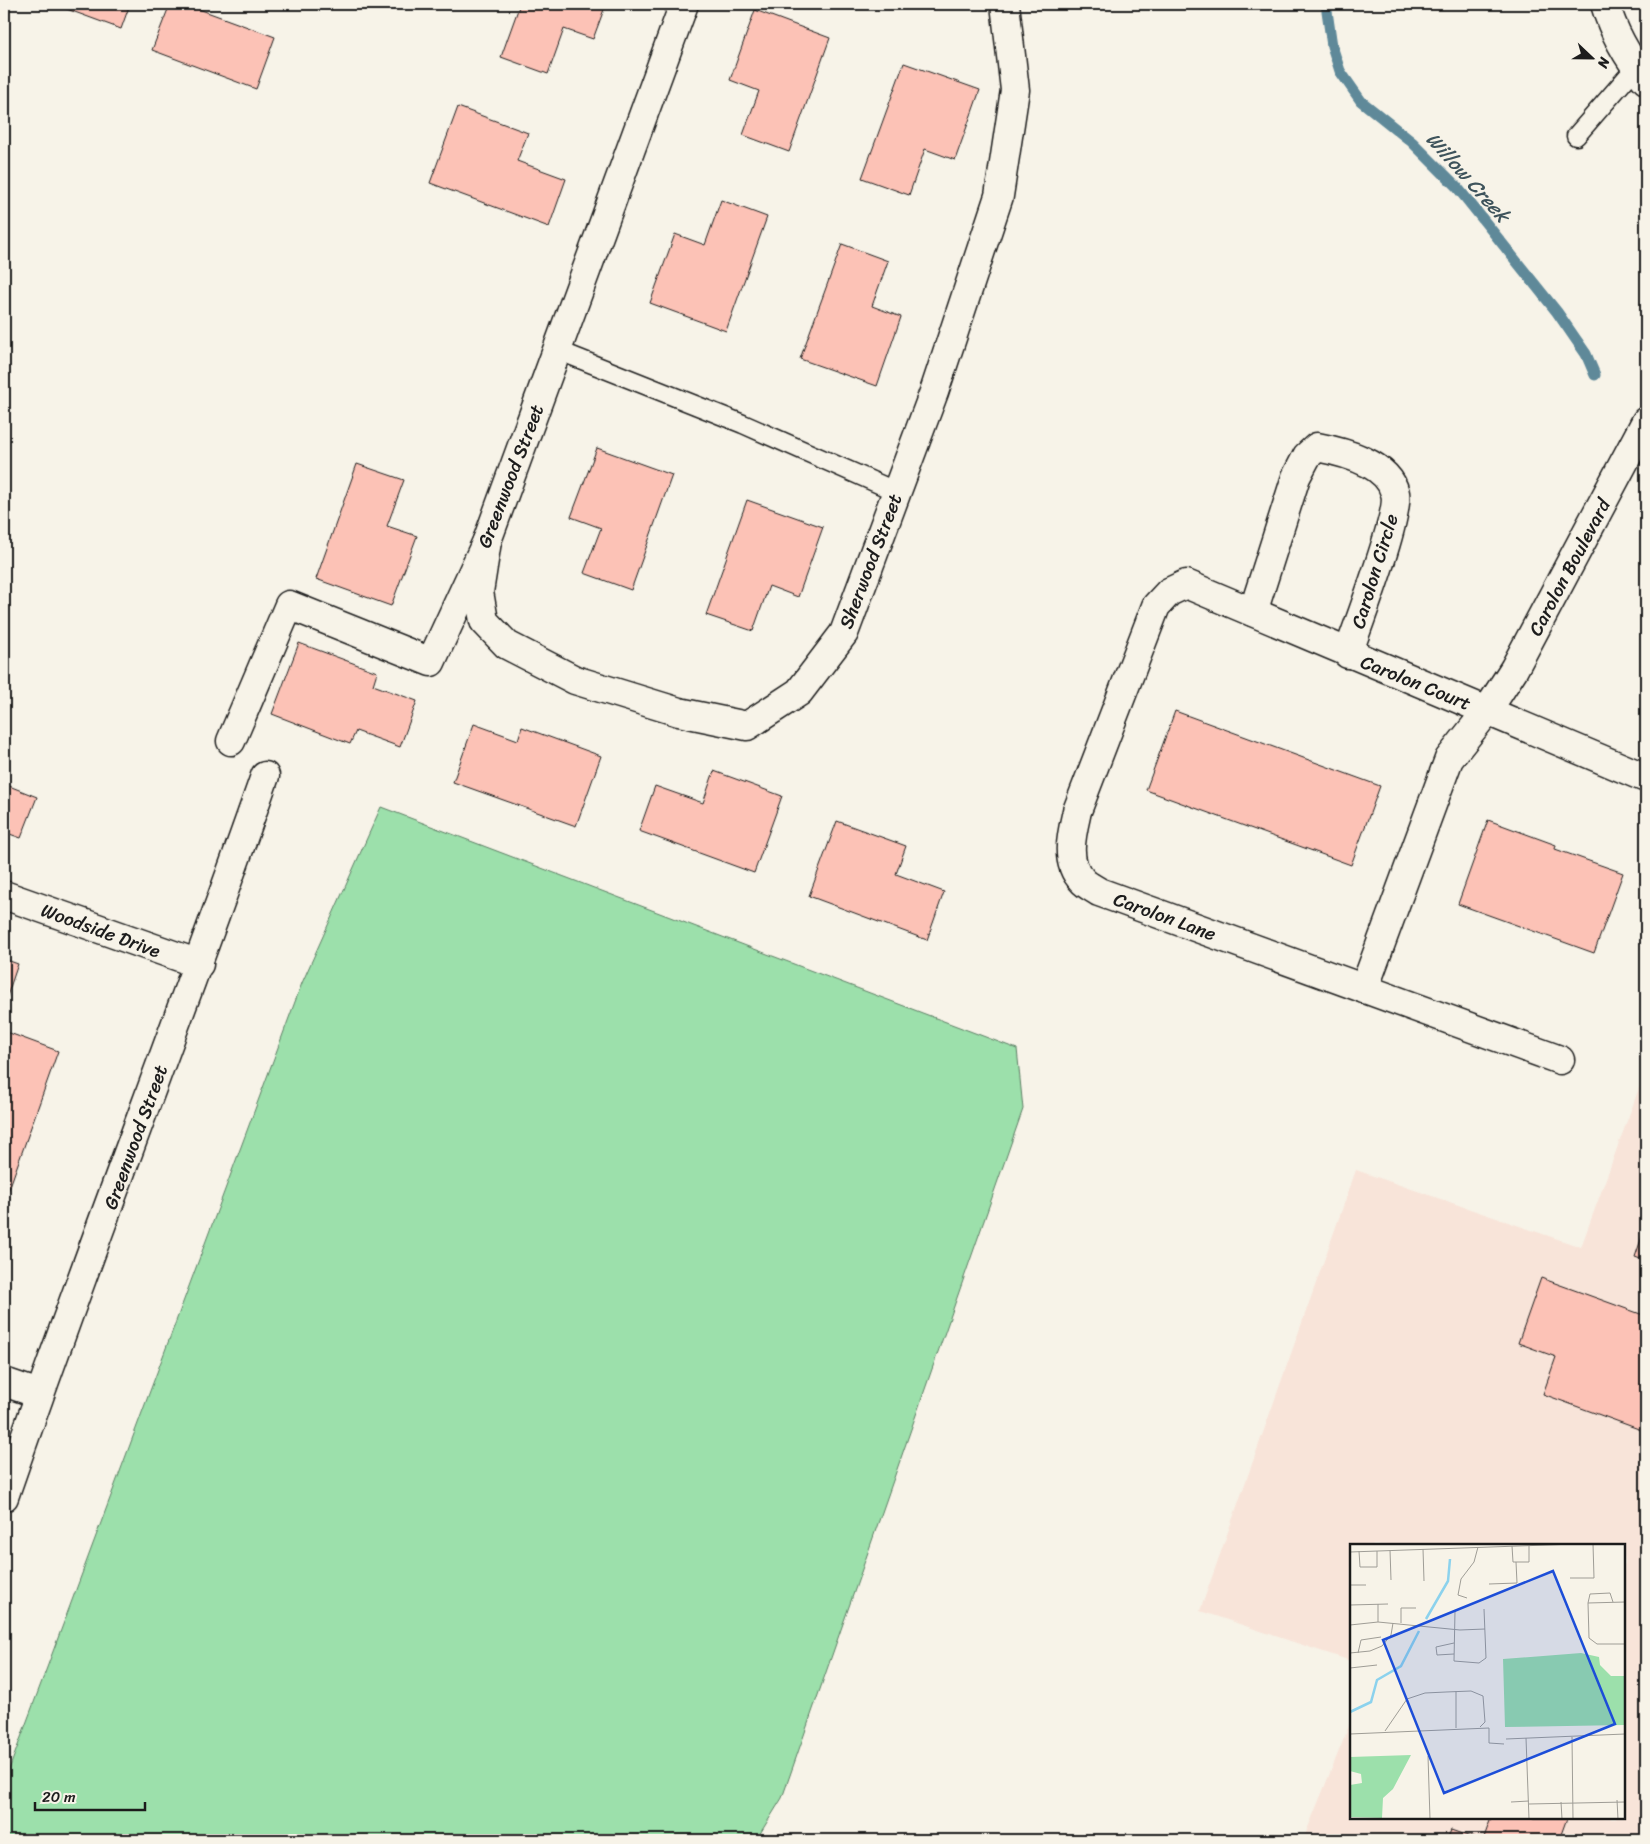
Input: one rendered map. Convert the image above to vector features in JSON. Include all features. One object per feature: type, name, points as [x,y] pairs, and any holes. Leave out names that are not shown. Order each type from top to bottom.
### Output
[{"type":"street","name":"Greenwood Street","points":[[231,741],[289,605],[431,662],[487,541],[684,4]]},
{"type":"street","name":"Sherwood Street","points":[[487,541],[478,592],[484,621],[507,645],[575,680],[679,712],[747,726],[799,692],[844,633],[934,392],[999,196],[1015,90],[1005,4]]},
{"type":"street","points":[[1605,4],[1610,22],[1641,73]]},
{"type":"street","name":"Carolon Boulevard","points":[[1364,989],[1449,759],[1487,711],[1514,669],[1646,421]]},
{"type":"street","name":"Carolon Circle","points":[[1253,612],[1296,478],[1307,456],[1316,447],[1336,450],[1382,470],[1396,493],[1393,519],[1348,654]]},
{"type":"street","name":"Carolon Court","points":[[1186,584],[1348,654],[1646,778]]},
{"type":"street","name":"Carolon Lane","points":[[1186,584],[1168,592],[1156,606],[1077,812],[1071,840],[1073,868],[1082,880],[1098,892],[1560,1060]]},
{"type":"street","name":"Greenwood Street","points":[[4,1497],[39,1394],[199,964],[265,776]]},
{"type":"street","name":"Woodside Drive","points":[[4,895],[199,964]]},
{"type":"street","points":[[4,1382],[39,1394]]},
{"type":"lane","points":[[1576,136],[1641,73]]},
{"type":"lane","points":[[557,350],[743,424],[897,492]]},
{"type":"shaded area","points":[[1646,1069],[1646,1840],[1303,1840],[1350,1723],[1350,1819],[1625,1819],[1625,1544],[1350,1544],[1350,1661],[1200,1611],[1356,1170],[1581,1247]]},
{"type":"green space","points":[[381,807],[1017,1049],[1023,1109],[782,1798],[756,1840],[4,1840],[4,1783],[302,983]]},
{"type":"building","points":[[53,4],[130,4],[121,29]]},
{"type":"building","points":[[170,4],[185,4],[275,37],[256,89],[152,50]]},
{"type":"building","points":[[520,4],[606,4],[593,39],[564,29],[548,74],[501,57]]},
{"type":"building","points":[[755,10],[830,38],[789,152],[743,135],[759,91],[730,80]]},
{"type":"building","points":[[904,63],[980,90],[955,160],[925,149],[909,195],[862,178]]},
{"type":"building","points":[[458,107],[528,133],[517,161],[566,179],[549,227],[430,183]]},
{"type":"building","points":[[721,200],[767,217],[726,331],[650,303],[675,234],[705,245]]},
{"type":"building","points":[[842,244],[888,261],[872,306],[901,317],[877,386],[800,359]]},
{"type":"building","points":[[597,448],[672,475],[631,590],[584,573],[601,528],[571,517]]},
{"type":"building","points":[[357,464],[404,480],[387,526],[417,536],[391,606],[316,579]]},
{"type":"building","points":[[747,500],[823,527],[798,597],[769,586],[753,631],[706,615]]},
{"type":"building","points":[[299,643],[377,672],[373,685],[417,701],[400,747],[356,731],[350,744],[272,714]]},
{"type":"building","points":[[1175,711],[1380,786],[1351,865],[1146,790]]},
{"type":"building","points":[[474,724],[518,740],[522,727],[601,756],[576,826],[453,782]]},
{"type":"building","points":[[714,771],[782,796],[754,873],[639,831],[655,786],[703,803]]},
{"type":"building","points":[[4,784],[37,797],[21,838],[4,832]]},
{"type":"building","points":[[1488,820],[1556,845],[1555,849],[1623,873],[1594,953],[1458,904]]},
{"type":"building","points":[[837,821],[906,846],[896,874],[944,892],[927,940],[809,896]]},
{"type":"building","points":[[4,959],[18,964],[4,1005]]},
{"type":"building","points":[[4,1031],[58,1051],[4,1203]]},
{"type":"building","points":[[1646,1225],[1646,1261],[1635,1257]]},
{"type":"building","points":[[1541,1278],[1646,1316],[1646,1426],[1644,1431],[1543,1394],[1556,1357],[1518,1343]]},
{"type":"building","points":[[1491,1819],[1567,1819],[1559,1840],[1483,1840]]},
{"type":"building","points":[[1451,1830],[1479,1840],[1447,1840]]},
{"type":"waterway","name":"Willow Creek","points":[[1326,4],[1332,46],[1340,71],[1361,101],[1412,142],[1457,187],[1557,312],[1586,354],[1595,375]]}]
